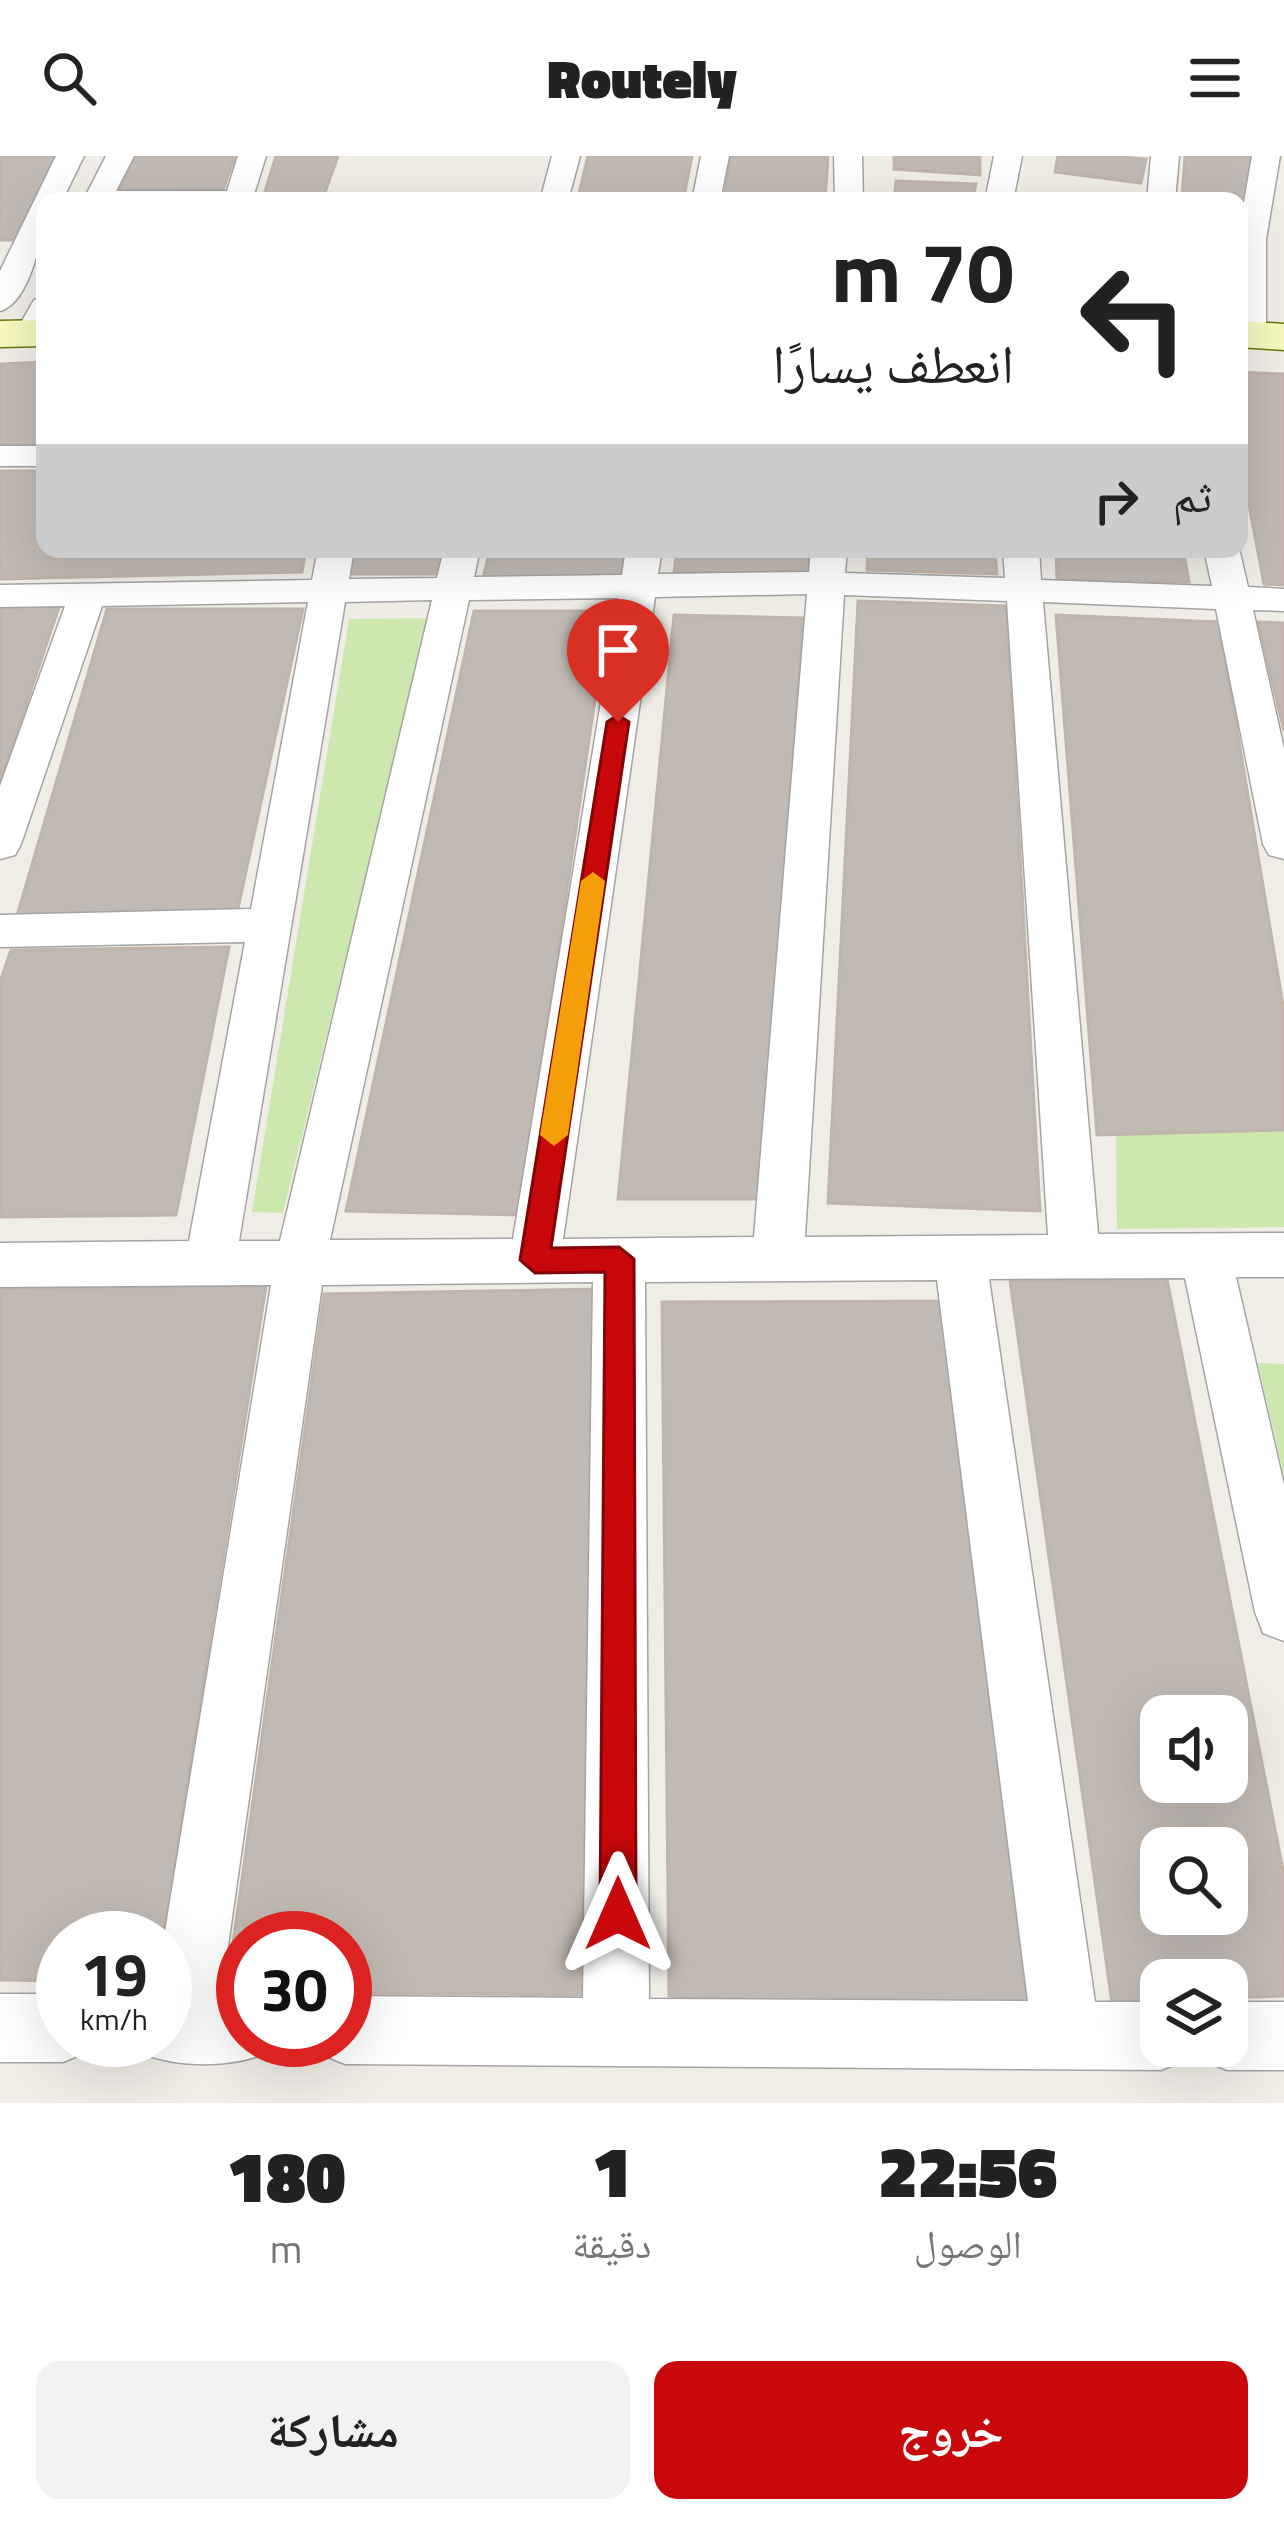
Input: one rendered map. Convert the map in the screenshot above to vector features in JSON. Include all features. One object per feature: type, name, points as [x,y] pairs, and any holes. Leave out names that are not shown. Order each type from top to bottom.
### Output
[{"type":"street","points":[[53,192],[70,156]]},
{"type":"street","points":[[102,192],[120,156]]},
{"type":"street","points":[[241,192],[252,156]]},
{"type":"street","points":[[556,192],[566,156]]},
{"type":"street","points":[[708,192],[715,156]]},
{"type":"street","points":[[848,156],[848,192]]},
{"type":"street","points":[[1001,192],[1008,156]]},
{"type":"street","points":[[1162,192],[1165,156]]},
{"type":"street","points":[[1248,226],[1266,156]]},
{"type":"street","points":[[0,302],[24,248]]},
{"type":"street","points":[[1248,260],[1258,335]]},
{"type":"street","points":[[0,456],[36,456]]},
{"type":"street","points":[[210,1263],[334,558]]},
{"type":"street","points":[[197,2029],[300,1262],[459,558]]},
{"type":"street","points":[[1224,558],[1284,844]]},
{"type":"street","points":[[0,596],[450,592],[641,568],[828,566],[1022,570],[1284,600]]},
{"type":"street","points":[[778,1258],[828,566]]},
{"type":"street","points":[[535,1260],[641,568]]},
{"type":"street","points":[[1022,570],[1076,1256]]},
{"type":"street","points":[[0,844],[87,596]]},
{"type":"street","points":[[0,931],[269,925]]},
{"type":"street","points":[[1206,1255],[1284,1612]]},
{"type":"street","points":[[0,1265],[1284,1255]]},
{"type":"street","points":[[960,1257],[1066,2035]]},
{"type":"street","points":[[616,2031],[619,1259]]},
{"type":"street","points":[[0,2028],[36,2028]]},
{"type":"street","points":[[372,2030],[1140,2036]]},
{"type":"street","points":[[1248,2036],[1284,2036]]},
{"type":"green space","points":[[429,618],[283,1213],[252,1212],[349,619]]},
{"type":"green space","points":[[1284,1130],[1284,1227],[1117,1229],[1116,1134]]},
{"type":"green space","points":[[1258,1363],[1284,1364],[1284,1476]]},
{"type":"building","points":[[0,156],[59,156],[41,192],[36,192],[16,240],[0,240]]},
{"type":"building","points":[[133,156],[235,156],[223,190],[116,192]]},
{"type":"building","points":[[276,156],[338,156],[325,192],[265,192]]},
{"type":"building","points":[[588,156],[692,156],[685,192],[579,192]]},
{"type":"building","points":[[730,156],[828,156],[826,192],[725,192]]},
{"type":"building","points":[[894,156],[980,156],[980,175],[894,169]]},
{"type":"building","points":[[1058,156],[1146,159],[1141,183],[1055,172]]},
{"type":"building","points":[[1185,156],[1254,156],[1248,193],[1183,192]]},
{"type":"building","points":[[896,181],[976,184],[974,192],[895,192]]},
{"type":"building","points":[[36,362],[36,453],[0,455],[0,364]]},
{"type":"building","points":[[1248,372],[1284,374],[1284,585],[1264,584],[1248,500]]},
{"type":"building","points":[[0,471],[36,471],[36,558],[304,558],[302,572],[0,579]]},
{"type":"building","points":[[353,558],[444,558],[440,574],[350,574]]},
{"type":"building","points":[[488,558],[624,558],[621,575],[483,578]]},
{"type":"building","points":[[676,558],[810,558],[809,573],[674,573]]},
{"type":"building","points":[[868,558],[996,558],[997,574],[867,570]]},
{"type":"building","points":[[1056,558],[1185,558],[1189,582],[1057,580]]},
{"type":"building","points":[[858,601],[1006,606],[1040,1211],[828,1203]]},
{"type":"building","points":[[0,606],[59,607],[0,782]]},
{"type":"building","points":[[107,609],[303,609],[237,913],[16,919]]},
{"type":"building","points":[[474,611],[608,611],[519,1215],[346,1211]]},
{"type":"building","points":[[674,615],[803,618],[761,1199],[618,1199]]},
{"type":"building","points":[[1056,615],[1219,622],[1284,1011],[1284,1130],[1097,1135]]},
{"type":"building","points":[[1258,622],[1284,623],[1284,731]]},
{"type":"building","points":[[229,947],[176,1215],[0,1217],[0,982],[11,950]]},
{"type":"building","points":[[1167,1279],[1284,1875],[1284,1996],[1248,1997],[1248,1959],[1140,1959],[1140,2002],[1112,2003],[1010,1281]]},
{"type":"building","points":[[266,1286],[167,1911],[36,1911],[36,1981],[0,1980],[0,1289]]},
{"type":"building","points":[[598,1289],[586,1995],[372,1993],[372,1911],[237,1911],[324,1294]]},
{"type":"building","points":[[948,1301],[1035,2034],[669,1996],[662,1302]]},
{"type":"slow traffic","points":[[554,1135],[593,881]]},
{"type":"route","points":[[618,722],[535,1260],[619,1259],[618,1914]]}]
